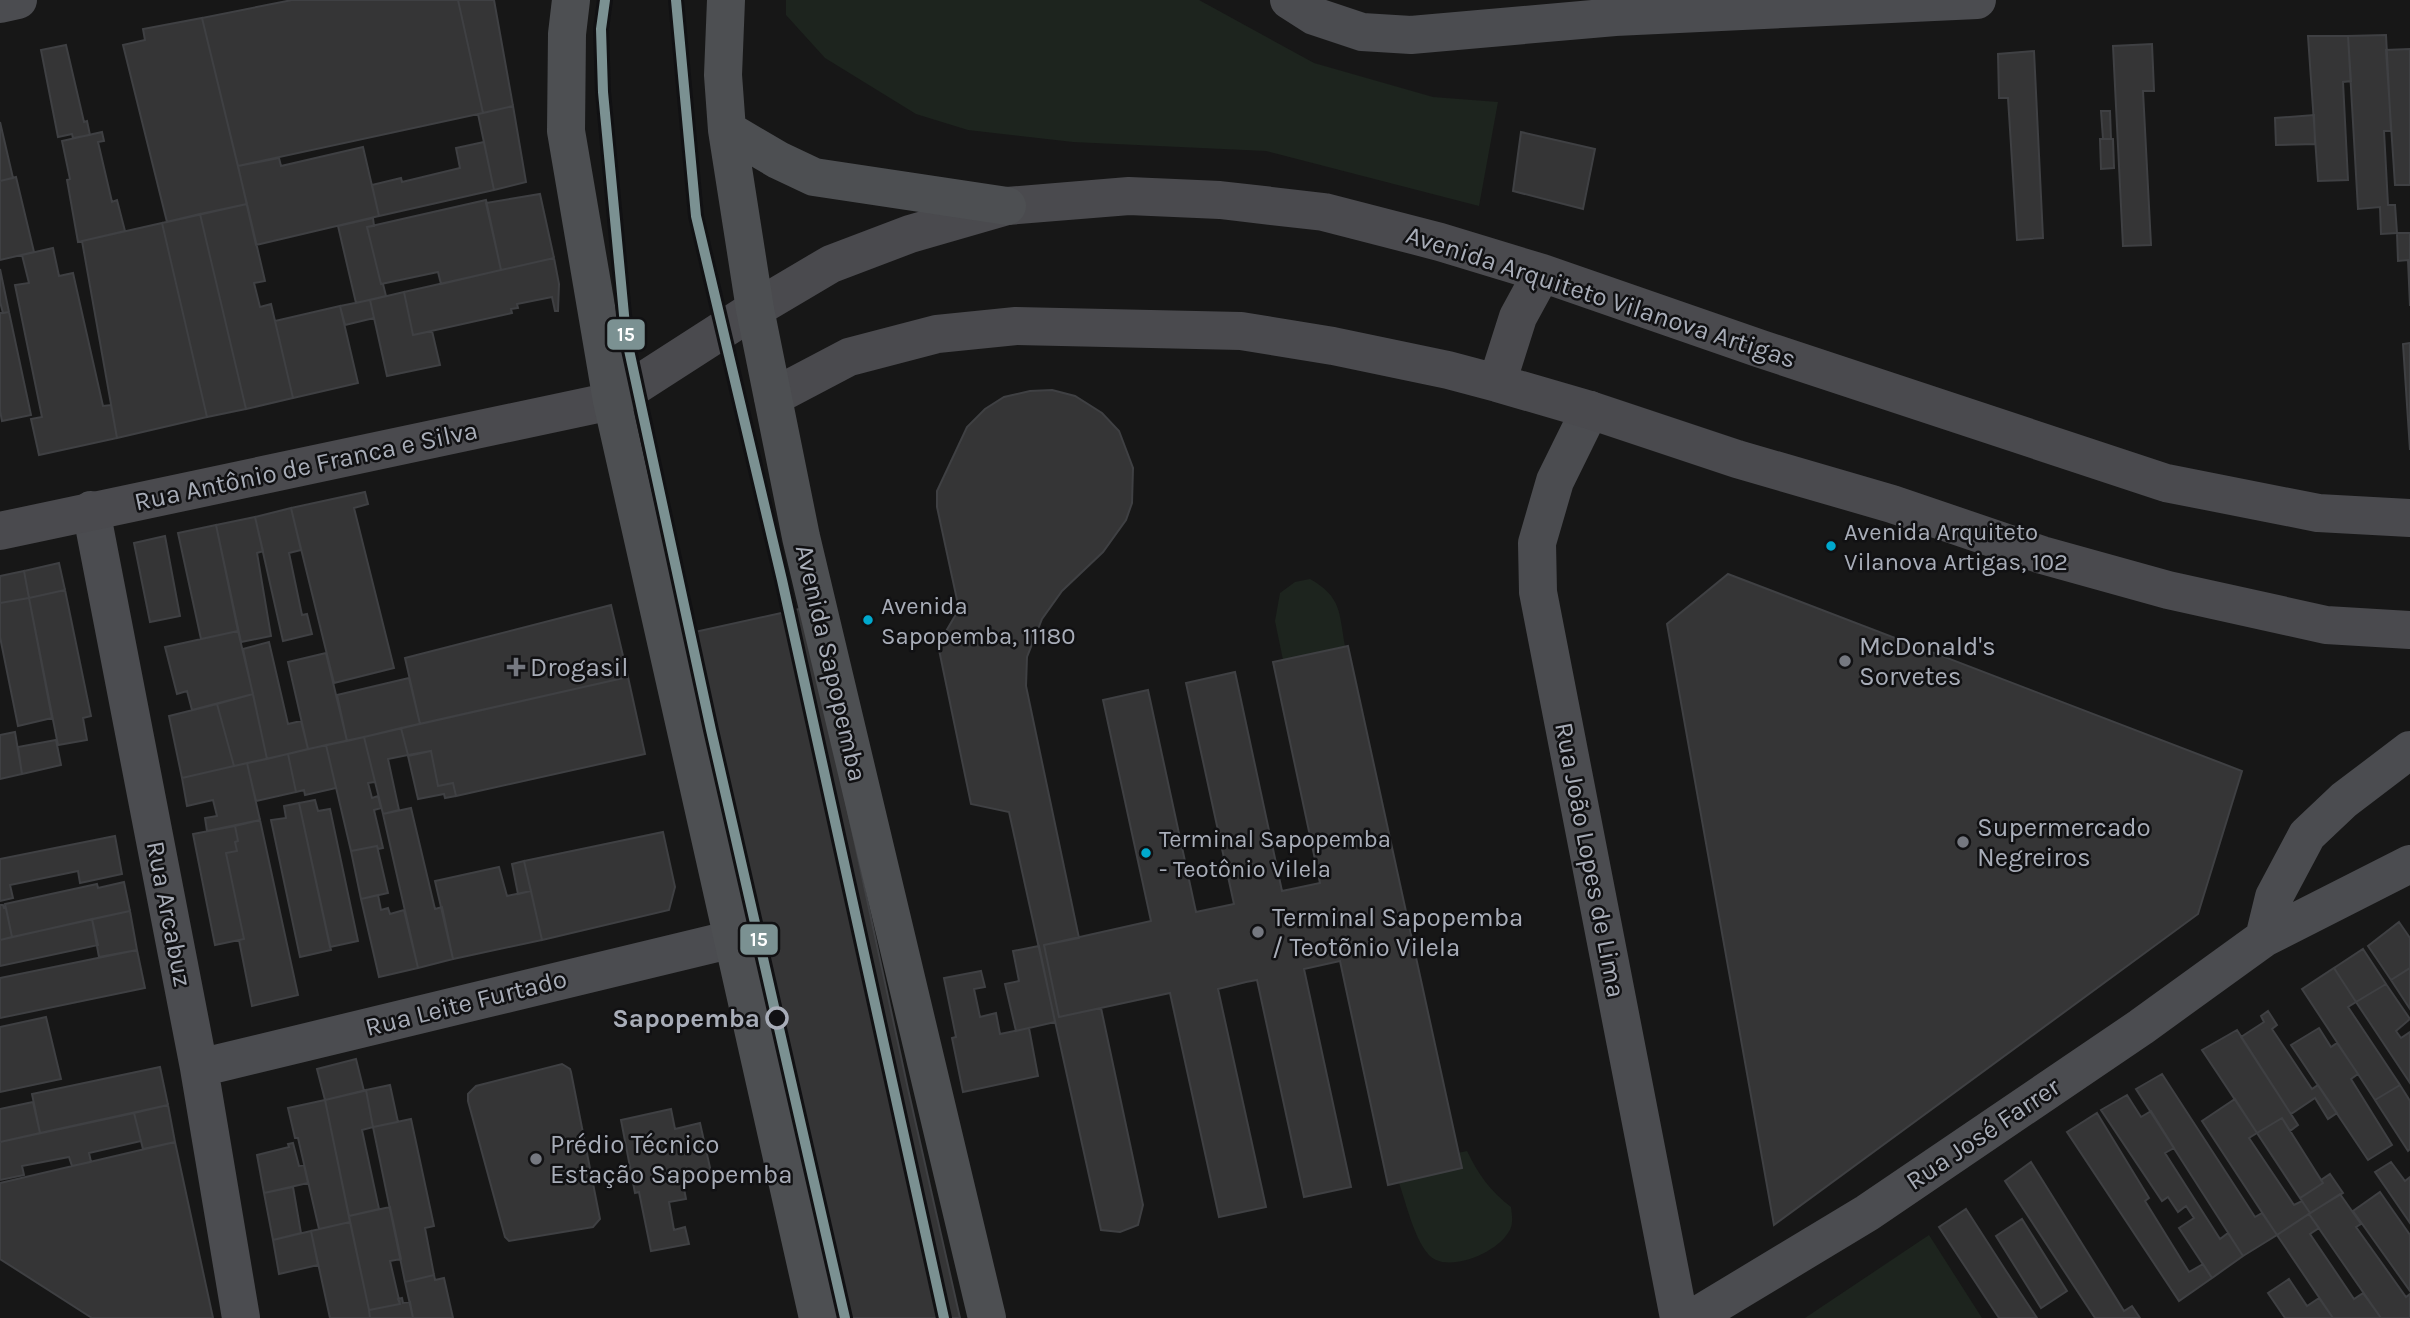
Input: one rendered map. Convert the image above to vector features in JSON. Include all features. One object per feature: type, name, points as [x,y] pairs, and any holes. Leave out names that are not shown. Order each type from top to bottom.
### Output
[{"type":"main road","points":[[571,0],[567,34],[566,131],[612,401],[818,1318]]},
{"type":"main road","name":"Avenida Sapopemba","points":[[726,0],[723,75],[727,130],[755,309],[801,537],[986,1318]]},
{"type":"main road","points":[[727,130],[778,160],[814,177],[1007,206]]},
{"type":"main road","name":"Avenida Arquiteto Vilanova Artigas","points":[[612,401],[755,309],[831,264],[910,234],[1007,206],[1129,196],[1220,200],[1324,212],[1440,242],[1542,273],[1761,349],[2166,483],[2318,513],[2410,518]]},
{"type":"main road","points":[[1497,383],[1518,317],[1542,273]]},
{"type":"main road","points":[[773,397],[849,357],[937,334],[1016,326],[1241,331],[1345,348],[1497,383],[1892,504],[2042,555],[2168,590],[2326,625],[2410,630]]},
{"type":"main road","name":"Rua Antônio de Franca e Silva","points":[[0,531],[612,401]]},
{"type":"street","points":[[0,4],[18,0]]},
{"type":"street","points":[[1289,0],[1314,16],[1362,32],[1411,35],[1615,17],[1977,0]]},
{"type":"street","name":"Rua João Lopes de Lima","points":[[1590,410],[1555,481],[1537,543],[1538,592],[1679,1318]]},
{"type":"street","name":"Rua Arcabuz","points":[[91,510],[199,1068],[241,1318]]},
{"type":"street","points":[[2264,938],[2274,897],[2306,835],[2344,800],[2410,750]]},
{"type":"street","name":"Rua José Farrer","points":[[1693,1318],[1867,1213],[2141,1027],[2264,938],[2410,864]]},
{"type":"street","name":"Rua Leite Furtado","points":[[199,1068],[733,939]]},
{"type":"shaded area","points":[[786,0],[1199,0],[1314,63],[1433,97],[1498,102],[1479,206],[1266,151],[1073,142],[968,130],[916,114],[825,58],[786,15]]},
{"type":"shaded area","points":[[1310,579],[1334,599],[1340,615],[1345,646],[1283,660],[1275,621],[1280,593],[1295,582]]},
{"type":"shaded area","points":[[1467,1151],[1485,1182],[1511,1207],[1512,1224],[1502,1240],[1475,1257],[1454,1262],[1436,1260],[1429,1255],[1418,1237],[1399,1183],[1461,1168],[1458,1153]]},
{"type":"shaded area","points":[[1929,1235],[1982,1318],[1805,1318]]},
{"type":"building","points":[[292,0],[458,0],[483,113],[238,166],[202,18]]},
{"type":"building","points":[[458,0],[494,0],[513,106],[483,113]]},
{"type":"building","points":[[202,18],[247,204],[167,222],[123,45],[145,40],[143,29]]},
{"type":"building","points":[[2386,35],[2391,131],[2384,131],[2388,205],[2395,205],[2397,233],[2381,234],[2380,207],[2358,209],[2348,36]]},
{"type":"building","points":[[2308,36],[2348,36],[2351,81],[2343,82],[2348,180],[2318,181]]},
{"type":"building","points":[[2152,44],[2154,91],[2143,91],[2151,245],[2123,246],[2113,46]]},
{"type":"building","points":[[66,45],[84,122],[87,121],[90,135],[73,138],[72,134],[58,137],[41,50]]},
{"type":"building","points":[[2410,49],[2410,185],[2395,185],[2386,50]]},
{"type":"building","points":[[2034,51],[2043,238],[2017,240],[2008,98],[1999,98],[1998,54]]},
{"type":"building","points":[[513,106],[526,182],[494,190],[478,114]]},
{"type":"building","points":[[2101,111],[2110,111],[2111,139],[2103,139]]},
{"type":"building","points":[[2314,115],[2315,144],[2276,145],[2275,118]]},
{"type":"building","points":[[0,122],[13,178],[0,181]]},
{"type":"building","points":[[102,132],[104,141],[98,142],[112,202],[117,200],[125,231],[78,242],[62,141]]},
{"type":"building","points":[[1521,132],[1595,149],[1583,209],[1513,191]]},
{"type":"building","points":[[2100,139],[2113,139],[2114,168],[2101,169]]},
{"type":"building","points":[[484,142],[494,190],[379,216],[372,185],[401,178],[402,182],[460,168],[456,148]]},
{"type":"building","points":[[363,147],[379,216],[256,245],[238,166],[279,158],[281,166]]},
{"type":"building","points":[[16,177],[34,252],[0,260],[0,181]]},
{"type":"building","points":[[540,194],[554,258],[501,270],[486,203]]},
{"type":"building","points":[[486,200],[501,270],[441,284],[438,272],[381,284],[367,227]]},
{"type":"building","points":[[247,204],[265,281],[254,283],[260,307],[271,304],[293,398],[246,409],[200,214]]},
{"type":"building","points":[[200,214],[246,409],[207,417],[162,223]]},
{"type":"building","points":[[373,218],[374,226],[367,227],[386,296],[356,303],[338,226]]},
{"type":"building","points":[[162,223],[207,417],[117,438],[82,241]]},
{"type":"building","points":[[2397,233],[2410,233],[2410,306],[2408,260],[2398,261]]},
{"type":"building","points":[[53,248],[59,276],[73,273],[103,406],[111,405],[117,438],[39,455],[31,419],[42,417],[15,285],[29,283],[22,255]]},
{"type":"building","points":[[554,258],[559,284],[558,311],[555,311],[552,297],[517,304],[518,308],[511,309],[512,313],[413,335],[404,292]]},
{"type":"building","points":[[0,269],[9,312],[3,313],[0,302]]},
{"type":"building","points":[[404,292],[413,335],[432,331],[440,365],[387,376],[370,300]]},
{"type":"building","points":[[370,300],[374,318],[345,325],[340,306]]},
{"type":"building","points":[[340,306],[358,383],[293,398],[275,321]]},
{"type":"building","points":[[9,312],[31,415],[2,421],[0,313]]},
{"type":"building","points":[[2410,343],[2410,450],[2403,344]]},
{"type":"building","points":[[1052,390],[1075,396],[1102,413],[1119,431],[1133,468],[1132,503],[1126,520],[1103,552],[1062,591],[1042,619],[1027,657],[1026,686],[1079,938],[1044,945],[1059,1017],[1101,1008],[1143,1205],[1138,1225],[1120,1232],[1101,1230],[1009,812],[971,804],[938,645],[959,609],[937,507],[937,491],[967,427],[985,409],[1004,397],[1030,391]]},
{"type":"building","points":[[365,492],[368,504],[354,508],[394,668],[334,683],[291,508]]},
{"type":"building","points":[[291,508],[301,550],[289,553],[302,615],[307,614],[312,634],[283,641],[255,517]]},
{"type":"building","points":[[255,517],[263,551],[257,553],[271,636],[241,642],[216,525]]},
{"type":"building","points":[[216,525],[238,631],[201,639],[178,533]]},
{"type":"building","points":[[165,536],[180,616],[150,622],[134,543]]},
{"type":"building","points":[[59,563],[65,590],[29,598],[24,571]]},
{"type":"building","points":[[24,571],[29,598],[0,603],[0,576]]},
{"type":"building","name":"Supermercado Negreiros","points":[[1728,574],[2242,771],[2198,914],[1774,1225],[1667,624]]},
{"type":"building","points":[[65,590],[91,716],[83,718],[87,740],[58,745],[29,598]]},
{"type":"building","points":[[29,598],[52,718],[18,726],[0,637],[0,603]]},
{"type":"building","name":"Drogasil","points":[[611,605],[628,677],[420,724],[405,658]]},
{"type":"building","name":"Sapopemba","points":[[804,608],[960,1318],[821,1318],[672,637]]},
{"type":"building","points":[[238,631],[253,694],[192,710],[187,691],[177,694],[165,647]]},
{"type":"building","points":[[269,642],[288,724],[301,721],[308,749],[267,759],[243,649]]},
{"type":"building","name":"Terminal Sapopemba / Teotõnio Vilela","points":[[1348,646],[1462,1168],[1388,1185],[1340,961],[1304,969],[1351,1187],[1304,1197],[1257,980],[1246,982],[1218,989],[1266,1207],[1219,1217],[1170,993],[1059,1017],[1044,945],[1151,921],[1103,700],[1148,690],[1196,912],[1234,904],[1186,683],[1235,672],[1282,891],[1320,883],[1273,662]]},
{"type":"building","points":[[326,653],[347,741],[308,749],[288,662]]},
{"type":"building","points":[[628,677],[645,754],[456,796],[453,783],[438,786],[431,751],[408,755],[401,728]]},
{"type":"building","points":[[409,678],[420,724],[347,741],[337,695]]},
{"type":"building","points":[[253,694],[267,759],[234,766],[217,704]]},
{"type":"building","points":[[217,704],[234,766],[182,778],[169,716]]},
{"type":"building","points":[[401,728],[408,755],[388,759],[399,810],[383,814],[364,737]]},
{"type":"building","points":[[15,732],[22,774],[0,779],[0,735]]},
{"type":"building","points":[[364,737],[375,782],[368,783],[372,798],[378,796],[381,808],[374,810],[383,848],[378,849],[377,846],[351,851],[326,745]]},
{"type":"building","points":[[56,740],[61,765],[22,774],[18,747]]},
{"type":"building","points":[[326,745],[336,788],[305,795],[304,790],[296,792],[288,754]]},
{"type":"building","points":[[431,751],[438,786],[453,783],[456,796],[445,798],[444,794],[418,799],[408,756]]},
{"type":"building","points":[[288,754],[296,792],[256,801],[247,763]]},
{"type":"building","points":[[247,763],[260,820],[207,831],[205,818],[217,816],[213,800],[187,806],[182,778]]},
{"type":"building","points":[[315,800],[318,811],[330,809],[358,941],[330,947],[299,803]]},
{"type":"building","points":[[299,803],[331,950],[300,957],[271,820],[286,818],[284,806]]},
{"type":"building","points":[[411,808],[435,909],[442,907],[453,959],[418,968],[383,814]]},
{"type":"building","points":[[260,820],[298,995],[252,1006],[239,940],[244,939],[226,853],[237,851],[235,826]]},
{"type":"building","points":[[235,826],[237,851],[226,853],[244,939],[215,945],[193,834]]},
{"type":"building","points":[[663,832],[675,887],[669,910],[542,940],[524,861]]},
{"type":"building","points":[[115,836],[122,874],[80,883],[78,871],[10,885],[13,898],[0,901],[0,859]]},
{"type":"building","points":[[377,846],[388,893],[361,899],[351,851]]},
{"type":"building","points":[[524,861],[531,891],[518,894],[512,864]]},
{"type":"building","points":[[499,867],[507,896],[531,891],[542,940],[453,959],[435,881]]},
{"type":"building","points":[[124,882],[130,911],[12,937],[5,904],[97,884],[98,888]]},
{"type":"building","points":[[378,895],[381,910],[388,908],[390,914],[404,910],[418,968],[379,977],[361,899]]},
{"type":"building","points":[[0,905],[6,908],[12,937],[0,940]]},
{"type":"building","points":[[130,911],[137,950],[99,957],[92,919]]},
{"type":"building","points":[[92,919],[98,945],[0,966],[0,940]]},
{"type":"building","points":[[2399,922],[2410,938],[2410,968],[2391,980],[2368,946]]},
{"type":"building","points":[[1039,946],[1055,1022],[1016,1031],[1005,984],[1019,981],[1013,951]]},
{"type":"building","points":[[2363,949],[2386,984],[2356,1002],[2334,968]]},
{"type":"building","points":[[137,950],[145,988],[0,1018],[0,978]]},
{"type":"building","points":[[2334,968],[2356,1002],[2348,1007],[2400,1085],[2375,1100],[2302,989]]},
{"type":"building","points":[[2410,968],[2410,1009],[2391,980]]},
{"type":"building","points":[[981,971],[985,987],[974,989],[980,1017],[996,1013],[1000,1034],[1029,1028],[1038,1076],[963,1092],[952,1038],[956,1037],[944,978]]},
{"type":"building","points":[[2386,984],[2410,1019],[2396,1031],[2401,1038],[2410,1032],[2410,1083],[2356,1002]]},
{"type":"building","points":[[2268,1011],[2277,1025],[2272,1029],[2312,1089],[2318,1085],[2337,1113],[2328,1119],[2315,1098],[2291,1114],[2241,1037],[2264,1022],[2261,1016]]},
{"type":"building","points":[[46,1017],[61,1079],[0,1092],[0,1027]]},
{"type":"building","points":[[2319,1028],[2331,1047],[2337,1043],[2358,1074],[2351,1079],[2392,1145],[2368,1160],[2291,1045]]},
{"type":"building","points":[[2237,1030],[2298,1125],[2290,1131],[2282,1118],[2257,1133],[2202,1050]]},
{"type":"building","points":[[356,1059],[364,1091],[325,1100],[317,1069]]},
{"type":"building","name":"Prédio Técnico Estação Sapopemba","points":[[562,1064],[571,1072],[600,1219],[593,1227],[509,1241],[505,1237],[468,1094],[476,1086]]},
{"type":"building","points":[[160,1067],[168,1105],[40,1133],[32,1094]]},
{"type":"building","points":[[2162,1074],[2255,1217],[2262,1213],[2277,1235],[2243,1256],[2136,1089]]},
{"type":"building","points":[[390,1085],[398,1122],[373,1127],[366,1090]]},
{"type":"building","points":[[2400,1085],[2410,1101],[2408,1151],[2375,1100]]},
{"type":"building","points":[[366,1090],[373,1127],[362,1130],[379,1209],[349,1216],[325,1100]]},
{"type":"building","points":[[2127,1095],[2141,1117],[2151,1111],[2174,1148],[2165,1153],[2220,1239],[2228,1233],[2243,1256],[2212,1278],[2179,1228],[2194,1218],[2186,1206],[2178,1212],[2168,1197],[2162,1201],[2101,1110]]},
{"type":"building","points":[[2235,1099],[2257,1133],[2249,1138],[2294,1205],[2302,1201],[2310,1213],[2277,1235],[2202,1121]]},
{"type":"building","points":[[325,1100],[350,1222],[319,1229],[298,1138],[295,1138],[288,1108]]},
{"type":"building","points":[[33,1102],[40,1133],[0,1142],[0,1109]]},
{"type":"building","points":[[168,1105],[175,1142],[143,1149],[134,1113]]},
{"type":"building","points":[[671,1109],[675,1129],[700,1123],[711,1172],[682,1178],[686,1199],[669,1202],[674,1230],[685,1227],[689,1244],[651,1251],[639,1192],[635,1193],[621,1120]]},
{"type":"building","points":[[134,1113],[141,1141],[89,1153],[91,1162],[72,1166],[69,1157],[22,1166],[24,1175],[0,1180],[0,1142]]},
{"type":"building","points":[[2097,1113],[2149,1198],[2145,1201],[2189,1272],[2203,1264],[2212,1278],[2179,1301],[2067,1132]]},
{"type":"building","points":[[2282,1118],[2323,1183],[2300,1198],[2257,1133]]},
{"type":"building","points":[[411,1119],[434,1226],[425,1228],[434,1275],[405,1282],[373,1127]]},
{"type":"building","points":[[175,1142],[213,1318],[92,1318],[0,1259],[0,1183]]},
{"type":"building","points":[[293,1143],[299,1166],[304,1165],[308,1183],[264,1193],[257,1155],[289,1147],[288,1144]]},
{"type":"building","points":[[2031,1162],[2124,1311],[2132,1306],[2140,1318],[2095,1318],[2005,1181]]},
{"type":"building","points":[[2391,1162],[2405,1181],[2410,1177],[2410,1223],[2375,1172]]},
{"type":"building","points":[[2330,1174],[2343,1193],[2310,1213],[2300,1198],[2323,1183],[2321,1180]]},
{"type":"building","points":[[293,1187],[301,1233],[273,1240],[264,1193]]},
{"type":"building","points":[[2380,1192],[2410,1235],[2410,1291],[2353,1211]]},
{"type":"building","points":[[2340,1194],[2361,1224],[2356,1227],[2406,1297],[2410,1294],[2410,1318],[2381,1318],[2309,1214]]},
{"type":"building","points":[[390,1207],[401,1259],[390,1261],[400,1304],[369,1310],[349,1216]]},
{"type":"building","points":[[1966,1209],[2037,1318],[1999,1318],[1939,1227]]},
{"type":"building","points":[[2309,1214],[2319,1228],[2310,1234],[2354,1299],[2363,1293],[2381,1318],[2333,1318],[2277,1235]]},
{"type":"building","points":[[2022,1219],[2067,1291],[2041,1308],[1996,1236]]},
{"type":"building","points":[[350,1222],[370,1318],[330,1318],[311,1231]]},
{"type":"building","points":[[311,1231],[318,1265],[279,1274],[273,1240]]},
{"type":"building","points":[[434,1275],[435,1280],[444,1278],[453,1318],[413,1318],[405,1282]]},
{"type":"building","points":[[2289,1279],[2307,1306],[2319,1298],[2333,1318],[2285,1318],[2268,1293]]},
{"type":"building","points":[[402,1298],[403,1303],[410,1302],[413,1318],[370,1318],[369,1310],[400,1304],[398,1299]]},
{"type":"transit line","name":"15","points":[[605,0],[601,29],[603,92],[626,336],[711,730],[845,1318]]},
{"type":"transit line","name":"15","points":[[676,0],[696,216],[782,580],[944,1318]]},
{"type":"place","name":"Avenida Arquiteto Vilanova Artigas, 102","points":[[1831,546]]},
{"type":"place","name":"Avenida Sapopemba, 11180","points":[[868,620]]},
{"type":"place","name":"McDonald's Sorvetes","points":[[1845,661]]},
{"type":"place","name":"Drogasil","points":[[516,667]]},
{"type":"place","name":"Supermercado Negreiros","points":[[1963,842]]},
{"type":"place","name":"Terminal Sapopemba - Teotônio Vilela","points":[[1146,853]]},
{"type":"place","name":"Terminal Sapopemba / Teotõnio Vilela","points":[[1258,932]]},
{"type":"place","name":"Sapopemba","points":[[777,1018]]},
{"type":"place","name":"Prédio Técnico Estação Sapopemba","points":[[536,1159]]}]
